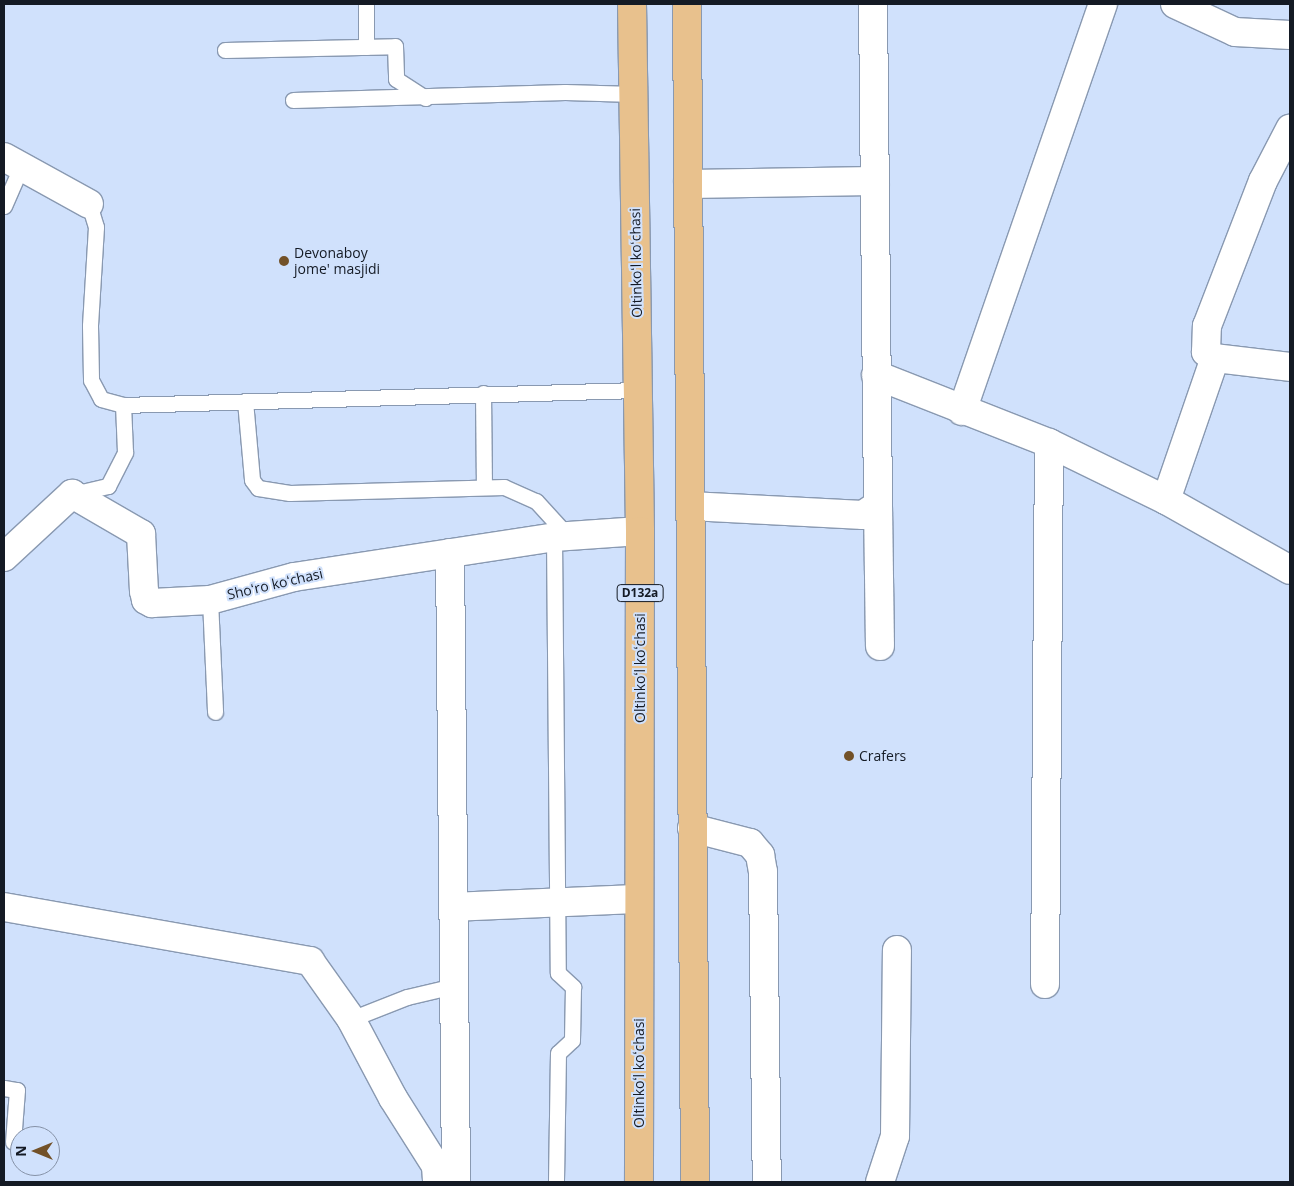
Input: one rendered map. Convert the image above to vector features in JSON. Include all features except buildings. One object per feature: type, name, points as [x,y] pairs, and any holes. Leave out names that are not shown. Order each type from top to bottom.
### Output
[{"type":"main road","name":"Oltinkoʻl koʻchasi","points":[[632,4],[640,531],[639,1182]]},
{"type":"main road","points":[[687,4],[695,1182]]},
{"type":"street","points":[[873,4],[880,646]]},
{"type":"street","points":[[962,411],[1103,4]]},
{"type":"street","points":[[1175,4],[1234,32],[1290,35]]},
{"type":"street","points":[[1290,129],[1263,181],[1207,326],[1206,352],[1216,358],[1290,366]]},
{"type":"street","points":[[12,162],[89,204]]},
{"type":"street","points":[[688,184],[874,181]]},
{"type":"street","points":[[1166,500],[1216,358]]},
{"type":"street","points":[[876,375],[962,411],[1049,444],[1166,500],[1290,570]]},
{"type":"street","points":[[1045,984],[1049,444]]},
{"type":"street","points":[[4,557],[72,494]]},
{"type":"street","name":"Shoʻro koʻchasi","points":[[72,494],[141,534],[146,600],[152,603],[210,600],[294,576],[561,536],[640,531]]},
{"type":"street","points":[[690,506],[863,515],[878,505]]},
{"type":"street","points":[[450,553],[456,1182]]},
{"type":"street","points":[[692,828],[750,843],[760,854],[763,872],[767,1182]]},
{"type":"street","points":[[454,907],[639,899]]},
{"type":"street","points":[[4,907],[310,961],[351,1019],[393,1098],[436,1166],[437,1182]]},
{"type":"street","points":[[880,1182],[895,1136],[896,950]]},
{"type":"lane","points":[[366,4],[366,47]]},
{"type":"lane","points":[[225,50],[396,46],[396,79],[425,98]]},
{"type":"lane","points":[[293,100],[425,98],[565,92],[634,94]]},
{"type":"lane","points":[[4,206],[12,162]]},
{"type":"lane","points":[[89,204],[96,227],[90,326],[92,380],[101,399],[123,405],[483,393],[638,390]]},
{"type":"lane","points":[[483,393],[484,487]]},
{"type":"lane","points":[[244,401],[252,480],[258,488],[290,493],[504,487],[522,493],[536,502],[561,536],[558,973],[573,987],[572,1040],[558,1053],[556,1182]]},
{"type":"lane","points":[[72,494],[108,486],[125,452],[123,405]]},
{"type":"lane","points":[[210,600],[215,712]]},
{"type":"lane","points":[[351,1019],[407,997],[454,986]]},
{"type":"lane","points":[[4,1088],[17,1090],[14,1126]]},
{"type":"place","name":"Devonaboy jome' masjidi","points":[[284,261]]},
{"type":"place","name":"Crafers","points":[[849,756]]}]
